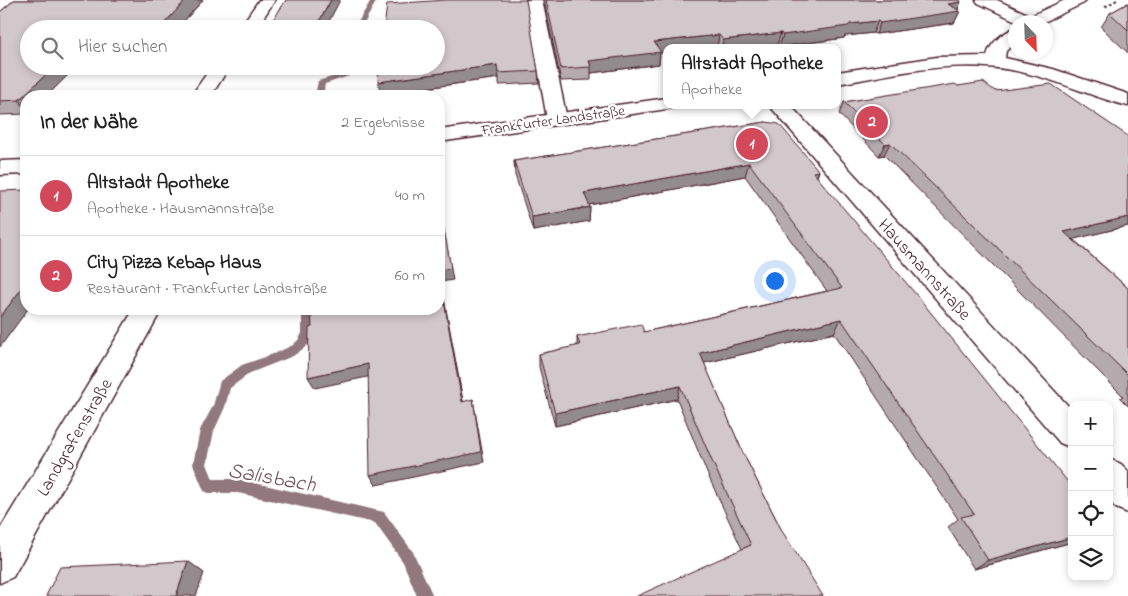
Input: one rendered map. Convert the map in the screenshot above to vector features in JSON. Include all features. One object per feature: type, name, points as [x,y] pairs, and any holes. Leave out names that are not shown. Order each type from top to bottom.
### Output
[{"type":"street","points":[[253,20],[266,0]]},
{"type":"street","points":[[534,0],[557,119]]},
{"type":"street","points":[[984,0],[1016,15]]},
{"type":"street","points":[[1046,15],[1078,0]]},
{"type":"street","points":[[995,62],[997,49],[1008,40]]},
{"type":"street","points":[[841,77],[962,60],[995,62],[1043,73],[1119,97],[1128,105]]},
{"type":"street","points":[[205,90],[215,75]]},
{"type":"street","name":"Frankfurter Landstraße","points":[[445,135],[663,105]]},
{"type":"street","name":"Hausmannstraße","points":[[783,109],[1068,429]]},
{"type":"street","points":[[0,168],[20,167]]},
{"type":"street","name":"Landgrafenstraße","points":[[0,564],[145,315]]},
{"type":"street","points":[[1113,479],[1128,496]]},
{"type":"building","points":[[14,0],[186,0],[167,20],[20,20],[20,75],[45,75],[30,90],[20,90],[19,100],[0,101],[0,12]]},
{"type":"building","points":[[286,0],[331,0],[320,20],[273,20]]},
{"type":"building","points":[[447,0],[526,0],[538,71],[498,73],[497,65],[445,72],[445,20],[385,20],[387,4]]},
{"type":"building","points":[[546,0],[960,0],[961,2],[948,4],[960,11],[880,23],[878,21],[850,24],[848,26],[783,35],[781,33],[723,40],[719,35],[654,42],[661,52],[589,61],[591,67],[561,69]]},
{"type":"building","points":[[1128,3],[1128,30],[1110,13]]},
{"type":"building","points":[[378,75],[427,75],[378,82]]},
{"type":"building","points":[[983,82],[995,91],[1051,84],[1128,136],[1128,217],[1064,232],[1128,288],[1128,375],[890,143],[885,144],[844,102],[955,84],[958,86]]},
{"type":"building","points":[[766,122],[779,124],[819,171],[813,172],[919,298],[1068,482],[1068,538],[988,560],[961,517],[974,514],[841,319],[700,353],[743,453],[782,531],[823,596],[637,596],[751,545],[680,386],[555,413],[539,354],[580,345],[577,337],[641,324],[644,332],[842,288],[749,163],[584,193],[590,207],[532,217],[514,161]]},
{"type":"building","points":[[20,190],[20,291],[0,317],[0,191]]},
{"type":"building","points":[[445,235],[451,268],[445,269]]},
{"type":"building","points":[[445,307],[462,402],[473,399],[481,452],[370,475],[368,364],[308,377],[309,328],[312,327],[311,315],[445,315]]},
{"type":"building","points":[[188,561],[176,596],[46,596],[60,567]]},
{"type":"waterway","name":"Salisbach","points":[[362,20],[374,0]]},
{"type":"waterway","name":"Salisbach","points":[[320,90],[321,83],[346,75]]},
{"type":"waterway","name":"Salisbach","points":[[308,315],[307,336],[303,343],[289,353],[246,369],[224,385],[219,407],[207,430],[200,464],[209,486],[238,486],[379,517],[408,557],[425,596]]},
{"type":"place","name":"City Pizza Kebap Haus","points":[[872,122]]},
{"type":"place","name":"Altstadt Apotheke","points":[[752,144]]}]
